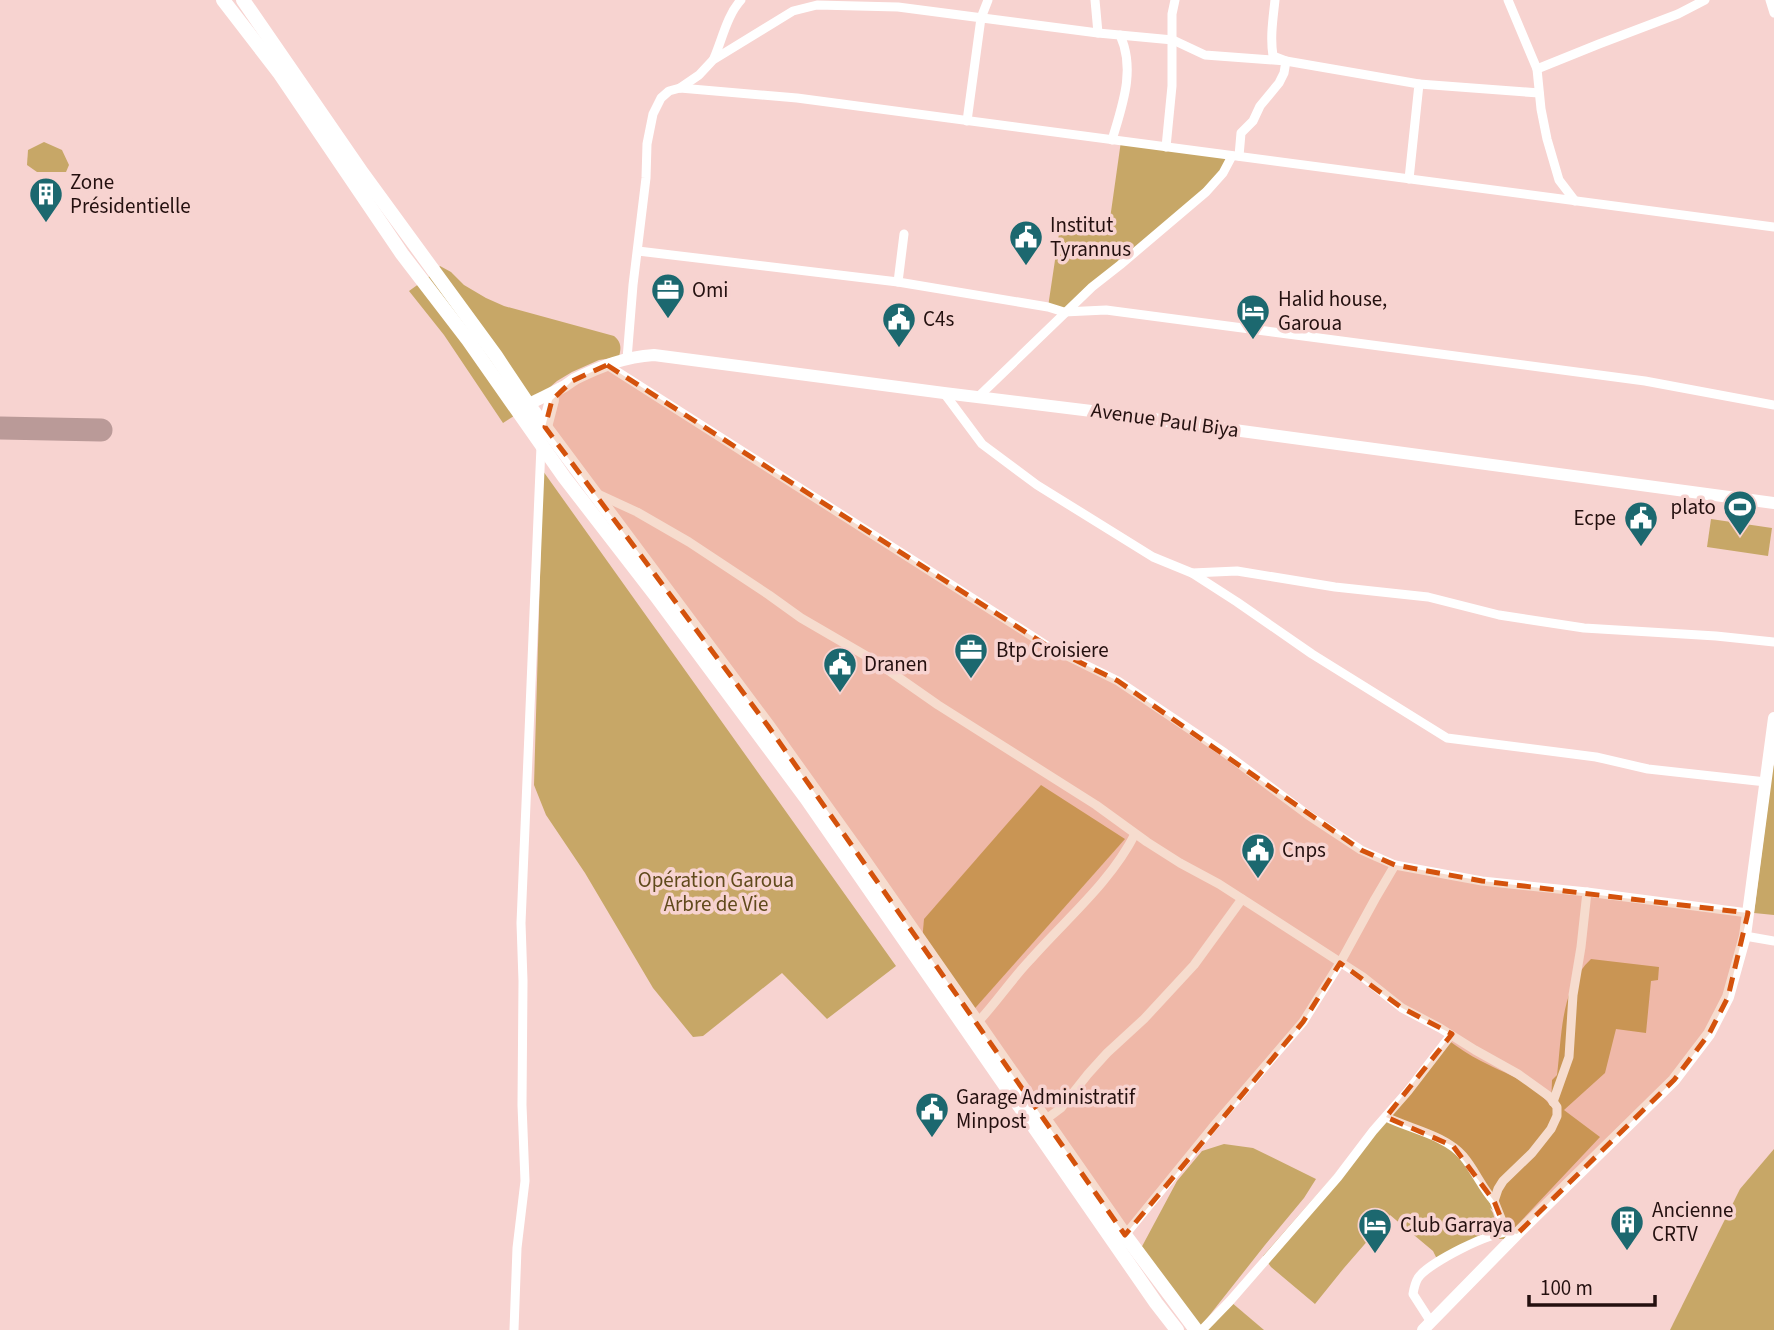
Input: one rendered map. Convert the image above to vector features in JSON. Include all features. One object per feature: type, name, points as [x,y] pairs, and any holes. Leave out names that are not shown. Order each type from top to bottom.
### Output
[{"type":"main road","points":[[223,0],[280,74],[402,254],[526,412],[545,427],[776,737],[1125,1235],[1196,1330]]},
{"type":"main road","points":[[243,0],[326,121],[496,356],[541,444],[806,798],[1177,1330]]},
{"type":"main road","name":"Avenue Paul Biya","points":[[526,412],[572,381],[607,365],[654,355],[1774,503]]},
{"type":"main road","points":[[545,427],[556,394]]},
{"type":"main road","points":[[1427,1326],[1512,1232],[1674,1080],[1709,1034],[1728,997],[1745,936],[1774,719]]},
{"type":"street","points":[[713,60],[734,7],[741,0]]},
{"type":"street","points":[[967,121],[981,18],[988,0]]},
{"type":"street","points":[[1096,0],[1098,33]]},
{"type":"street","points":[[1166,147],[1172,86],[1172,14],[1175,0]]},
{"type":"street","points":[[1276,0],[1271,40],[1273,56],[1286,61]]},
{"type":"street","points":[[1508,0],[1537,69],[1547,139],[1559,180],[1575,201]]},
{"type":"street","points":[[1537,69],[1678,14],[1705,0]]},
{"type":"street","points":[[1770,0],[1774,13]]},
{"type":"street","points":[[627,359],[632,285],[646,178],[647,144],[653,114],[669,91],[680,88],[699,75],[713,60],[804,7],[898,3],[981,18],[1172,40],[1205,55],[1286,61],[1419,84],[1539,93]]},
{"type":"street","points":[[1112,140],[1126,89],[1125,49],[1120,36]]},
{"type":"street","points":[[978,397],[1092,286],[1206,192],[1235,156],[1241,133],[1273,93],[1284,73],[1286,61]]},
{"type":"street","points":[[1409,179],[1419,84]]},
{"type":"street","points":[[680,88],[797,98],[1774,227]]},
{"type":"street","points":[[898,282],[904,234]]},
{"type":"street","points":[[638,251],[898,282],[1064,312],[1106,310],[1484,359],[1645,381],[1774,405]]},
{"type":"street","points":[[607,365],[1038,640],[1118,681],[1361,850],[1395,866],[1482,881],[1748,913]]},
{"type":"street","points":[[944,393],[982,444],[1037,485],[1153,557],[1192,573],[1312,654],[1447,738],[1596,757],[1648,769],[1766,782]]},
{"type":"street","points":[[514,1330],[516,1269],[525,1181],[521,923],[541,444]]},
{"type":"street","points":[[592,491],[637,512],[689,542],[801,618],[875,661],[926,698],[1096,805],[1135,834],[1219,884],[1363,977],[1402,1008],[1525,1079],[1550,1097],[1557,1107],[1551,1129],[1532,1153],[1503,1181],[1494,1201]]},
{"type":"street","points":[[1192,573],[1237,571],[1335,587],[1428,597],[1499,615],[1584,628],[1774,642]]},
{"type":"street","points":[[978,1023],[1029,960],[1113,869],[1135,834]]},
{"type":"street","points":[[1125,1235],[1303,1022],[1395,866]]},
{"type":"street","points":[[1553,1102],[1569,1057],[1573,995],[1587,892]]},
{"type":"street","points":[[1045,1120],[1061,1108],[1094,1067],[1144,1019],[1194,965],[1242,899]]},
{"type":"street","points":[[1745,936],[1774,941]]},
{"type":"street","points":[[1202,1330],[1338,1177],[1451,1035]]},
{"type":"street","points":[[1386,1117],[1453,1146],[1494,1201],[1512,1232],[1489,1236],[1469,1245],[1428,1268],[1418,1278],[1413,1294],[1427,1326]]},
{"type":"highlighted area","points":[[607,365],[1049,647],[1118,681],[1361,850],[1395,865],[1482,881],[1748,913],[1728,997],[1709,1034],[1674,1080],[1517,1234],[1506,1231],[1494,1201],[1453,1146],[1386,1117],[1452,1034],[1402,1008],[1340,963],[1303,1022],[1125,1235],[768,726],[545,427],[552,400],[572,381]]},
{"type":"green space","points":[[1121,141],[1232,156],[1223,173],[1064,312],[1048,307],[1061,220],[1109,226]]},
{"type":"green space","points":[[44,142],[62,150],[69,165],[66,172],[37,172],[27,165],[28,150]]},
{"type":"green space","points":[[440,266],[451,272],[464,285],[504,306],[614,336],[620,346],[619,357],[599,360],[572,372],[503,423],[444,335],[409,291]]},
{"type":"green space","name":"Opération Garoua Arbre de Vie","points":[[543,471],[896,966],[827,1019],[782,973],[703,1036],[693,1037],[653,988],[585,873],[546,815],[534,785]]},
{"type":"green space","name":"plato","points":[[1711,519],[1772,528],[1768,556],[1707,547]]},
{"type":"green space","points":[[1774,766],[1774,915],[1754,913]]},
{"type":"green space","points":[[1041,785],[1125,839],[969,1015],[922,942],[924,919]]},
{"type":"green space","points":[[1591,959],[1659,967],[1658,980],[1651,981],[1646,1033],[1616,1029],[1605,1073],[1564,1110],[1600,1137],[1504,1239],[1496,1239],[1499,1231],[1496,1212],[1490,1208],[1498,1231],[1442,1258],[1436,1257],[1433,1251],[1390,1215],[1315,1304],[1271,1267],[1263,1256],[1379,1124],[1448,1040],[1477,1059],[1527,1084],[1551,1106],[1552,1080],[1557,1075],[1568,998],[1573,984]]},
{"type":"green space","points":[[1224,1144],[1253,1148],[1316,1179],[1304,1198],[1201,1326],[1139,1252],[1177,1181],[1202,1151]]},
{"type":"green space","points":[[1774,1149],[1774,1330],[1670,1330],[1740,1189]]},
{"type":"green space","points":[[1231,1302],[1264,1330],[1204,1330]]},
{"type":"taxiway","points":[[0,428],[101,430]]},
{"type":"place","name":"Zone Présidentielle","points":[[46,224]]},
{"type":"place","name":"Institut Tyrannus","points":[[1026,267]]},
{"type":"place","name":"Omi","points":[[668,320]]},
{"type":"place","name":"Halid house, Garoua","points":[[1253,341]]},
{"type":"place","name":"C4s","points":[[899,349]]},
{"type":"place","name":"plato","points":[[1740,537]]},
{"type":"place","name":"Ecpe","points":[[1641,548]]},
{"type":"place","name":"Btp Croisiere","points":[[971,680]]},
{"type":"place","name":"Dranen","points":[[840,694]]},
{"type":"place","name":"Cnps","points":[[1258,880]]},
{"type":"place","name":"Garage Administratif Minpost","points":[[932,1139]]},
{"type":"place","name":"Ancienne CRTV","points":[[1627,1252]]},
{"type":"place","name":"Club Garraya","points":[[1375,1255]]}]
